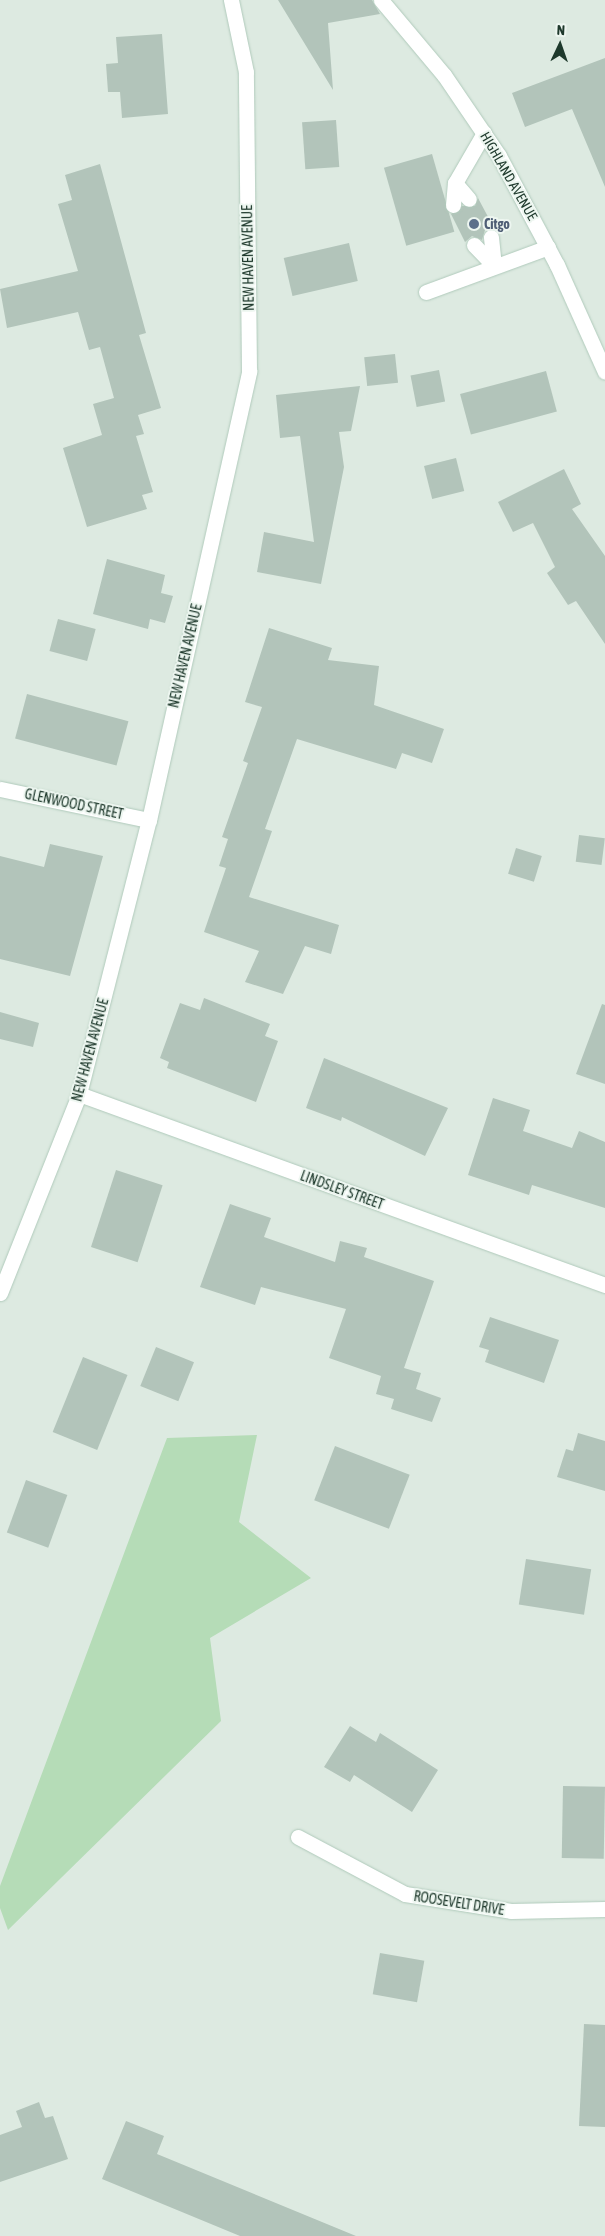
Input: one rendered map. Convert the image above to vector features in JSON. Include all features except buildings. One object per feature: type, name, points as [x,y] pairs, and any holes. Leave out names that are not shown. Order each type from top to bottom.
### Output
[{"type":"street","name":"NEW HAVEN AVENUE","points":[[0,1294],[79,1094],[149,820],[250,371],[246,72],[231,0]]},
{"type":"street","name":"HIGHLAND AVENUE","points":[[381,0],[484,132],[548,247],[605,372]]},
{"type":"street","points":[[453,205],[455,184],[484,132]]},
{"type":"street","points":[[455,184],[469,199]]},
{"type":"street","points":[[491,237],[494,266]]},
{"type":"street","points":[[474,245],[494,266]]},
{"type":"street","points":[[426,292],[548,247]]},
{"type":"street","name":"GLENWOOD STREET","points":[[0,789],[149,820]]},
{"type":"street","name":"LINDSLEY STREET","points":[[79,1094],[605,1285]]},
{"type":"street","name":"ROOSEVELT DRIVE","points":[[298,1837],[406,1894],[511,1911],[605,1909]]},
{"type":"green space","points":[[257,1435],[239,1522],[311,1578],[210,1638],[221,1721],[8,1930],[0,1908],[0,1886],[167,1438]]},
{"type":"place","name":"Citgo","points":[[474,224]]}]
